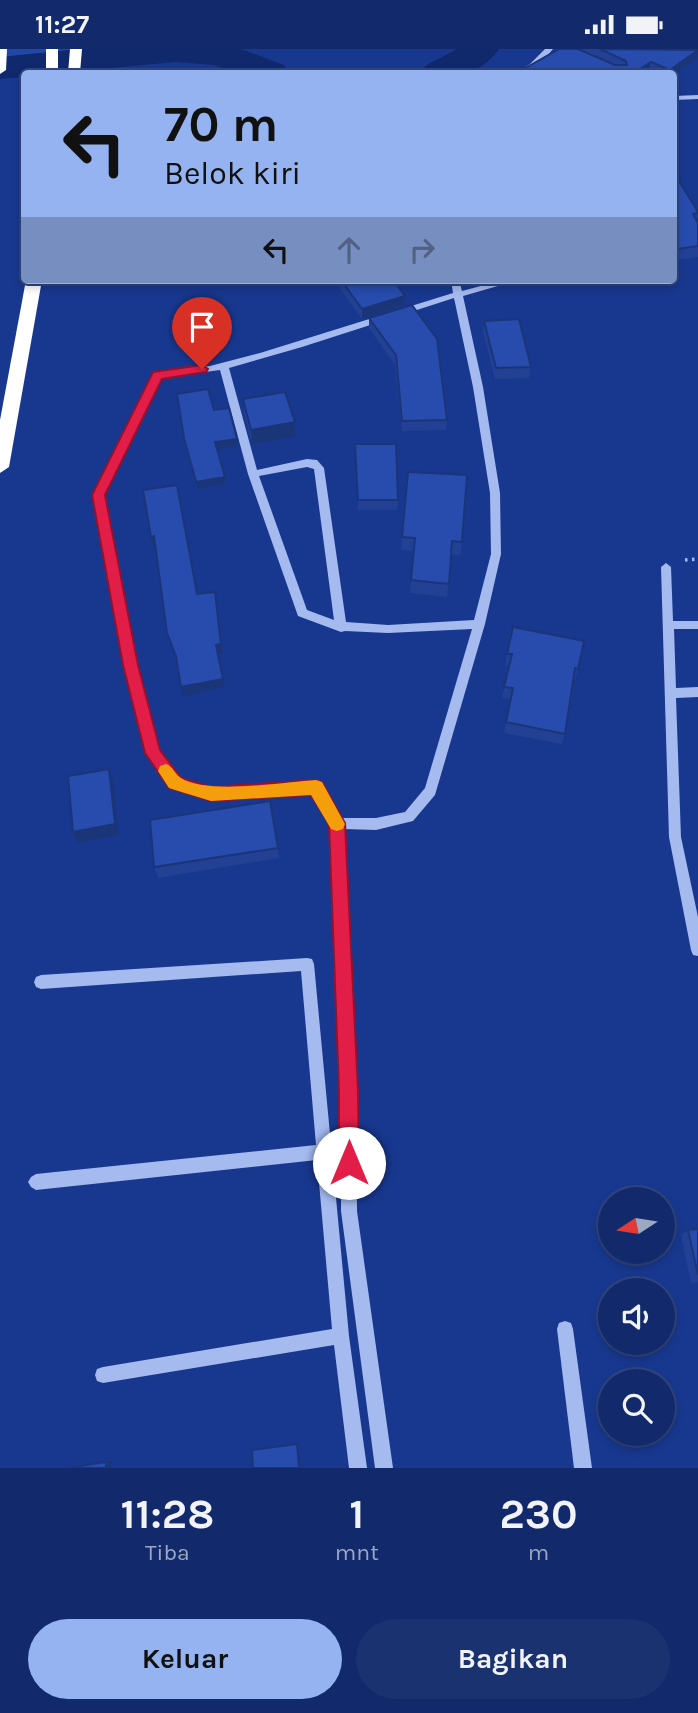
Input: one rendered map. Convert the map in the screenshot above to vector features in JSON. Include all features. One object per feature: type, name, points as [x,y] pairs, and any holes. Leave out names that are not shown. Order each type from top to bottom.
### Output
[{"type":"highway","points":[[0,70],[1,49]]},
{"type":"highway","points":[[52,49],[52,70]]},
{"type":"highway","points":[[74,70],[76,49]]},
{"type":"highway","points":[[0,467],[33,284]]},
{"type":"street","points":[[526,70],[549,49]]},
{"type":"street","points":[[677,98],[698,97]]},
{"type":"street","points":[[337,823],[376,824],[410,817],[431,792],[496,554],[495,493],[478,387],[456,284]]},
{"type":"street","points":[[384,1468],[349,1210],[349,1091],[337,823],[316,787],[211,794],[175,783],[153,753],[131,665],[98,495],[157,375],[224,366],[344,332],[458,292],[497,284]]},
{"type":"street","points":[[224,366],[253,474],[302,613],[318,623],[341,628],[479,624]]},
{"type":"street","points":[[253,474],[307,463],[313,463],[319,468],[341,628]]},
{"type":"street","points":[[666,567],[675,837],[698,950]]},
{"type":"street","points":[[668,625],[698,625]]},
{"type":"street","points":[[670,693],[698,692]]},
{"type":"street","points":[[41,982],[307,964],[341,1336],[359,1468]]},
{"type":"street","points":[[36,1182],[324,1152]]},
{"type":"street","points":[[565,1329],[583,1468]]},
{"type":"street","points":[[103,1375],[341,1336]]},
{"type":"shaded area","points":[[0,49],[116,49],[0,60]]},
{"type":"building","points":[[559,49],[578,49],[615,65],[627,65],[626,61],[600,49],[698,50],[670,70],[651,62],[639,70],[522,70]]},
{"type":"building","points":[[677,178],[698,212],[693,214],[698,223],[698,246],[678,249]]},
{"type":"building","points":[[344,284],[396,284],[405,296],[362,309]]},
{"type":"building","points":[[412,305],[437,339],[447,420],[402,421],[396,355],[369,318]]},
{"type":"building","points":[[519,319],[531,367],[496,368],[484,321]]},
{"type":"building","points":[[208,389],[214,410],[229,408],[237,439],[215,442],[225,477],[196,482],[184,438],[177,394]]},
{"type":"building","points":[[285,392],[295,422],[251,430],[243,399]]},
{"type":"building","points":[[355,444],[396,444],[398,500],[358,500]]},
{"type":"building","points":[[408,472],[467,475],[462,542],[452,541],[449,584],[411,580],[415,538],[402,537]]},
{"type":"building","points":[[177,485],[197,594],[215,592],[221,644],[216,645],[223,679],[181,687],[176,656],[167,633],[154,536],[151,537],[143,490]]},
{"type":"building","points":[[513,627],[584,641],[578,669],[575,668],[565,734],[506,722],[513,688],[504,687],[512,654],[507,654]]},
{"type":"building","points":[[109,769],[115,824],[73,832],[68,776]]},
{"type":"building","points":[[270,801],[278,848],[154,867],[150,820]]},
{"type":"building","points":[[698,1229],[698,1275],[688,1230]]},
{"type":"building","points":[[297,1444],[299,1468],[253,1468],[252,1450]]},
{"type":"building","points":[[106,1462],[106,1468],[68,1468]]},
{"type":"waterway","points":[[446,70],[457,66],[480,49]]},
{"type":"waterway","points":[[0,68],[175,51],[220,54],[262,70]]},
{"type":"slow traffic","points":[[166,771],[175,783],[211,794],[316,787],[337,824]]},
{"type":"route","points":[[202,369],[157,375],[98,495],[131,665],[153,753],[175,783],[211,794],[316,787],[337,823],[349,1091],[349,1163]]}]
